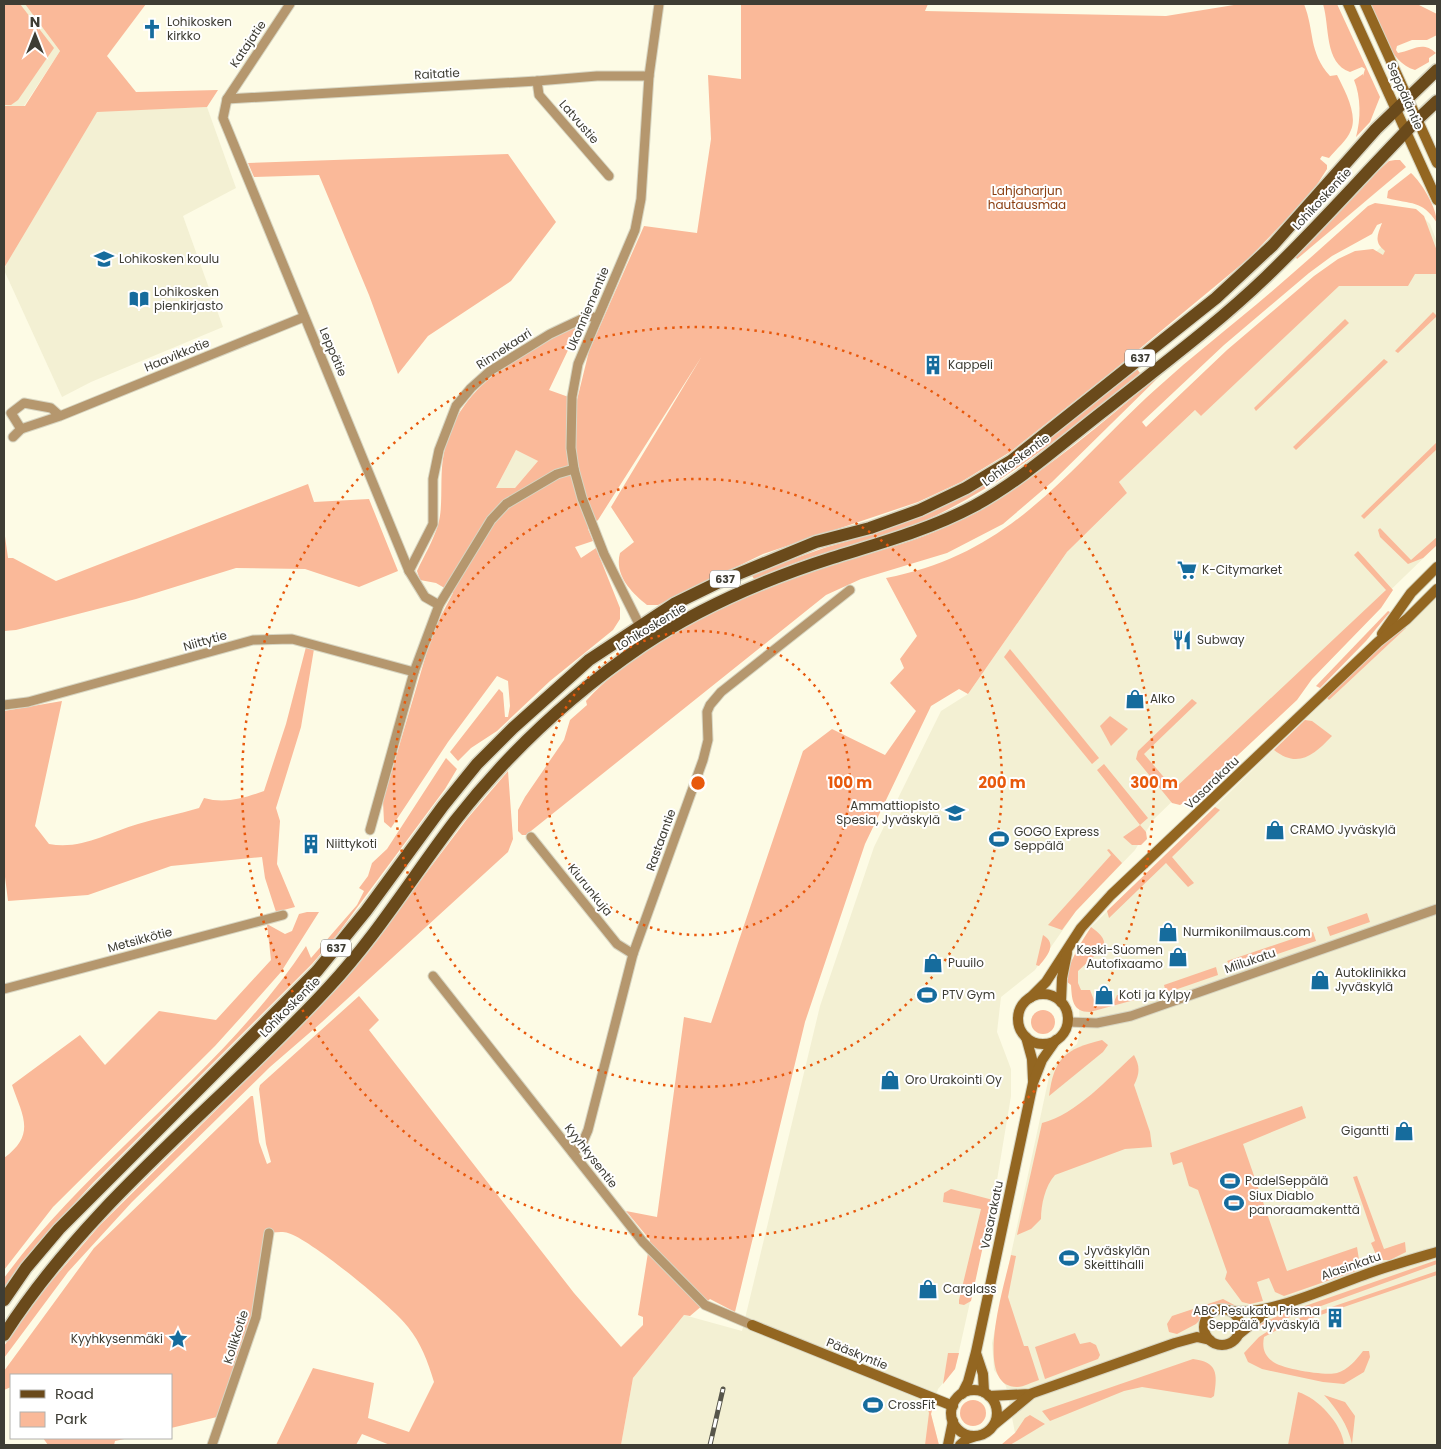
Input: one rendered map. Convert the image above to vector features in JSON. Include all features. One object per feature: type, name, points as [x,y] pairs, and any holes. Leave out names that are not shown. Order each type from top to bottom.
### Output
[{"type":"main road","name":"Lohikoskentie","points":[[4,1300],[26,1268],[59,1229],[317,970],[366,911],[443,806],[477,764],[552,692],[589,660],[639,626],[690,596],[816,542],[870,528],[920,510],[966,488],[1011,461],[1216,298],[1274,246],[1376,128],[1437,70]]},
{"type":"main road","name":"Lohikoskentie","points":[[4,1335],[19,1312],[66,1252],[106,1206],[332,985],[454,823],[513,753],[586,687],[648,642],[727,600],[777,578],[924,530],[977,504],[1022,476],[1194,339],[1265,279],[1437,101]]},
{"type":"street","name":"Katajatie","points":[[227,99],[290,4]]},
{"type":"street","name":"Ukonniementie","points":[[648,642],[604,554],[582,498],[574,469],[571,448],[572,397],[578,364],[635,230],[641,199],[649,76],[659,4]]},
{"type":"street","name":"Seppäläntie","points":[[1348,4],[1407,130],[1437,200]]},
{"type":"street","name":"Seppäläntie","points":[[1365,4],[1409,97],[1437,163]]},
{"type":"street","name":"Raitatie","points":[[227,99],[598,76],[649,76]]},
{"type":"street","name":"Latvustie","points":[[537,81],[539,95],[609,176]]},
{"type":"street","name":"Leppätie","points":[[227,99],[223,118],[409,571],[425,597],[439,605]]},
{"type":"street","name":"Haavikkotie","points":[[13,437],[21,429],[60,416],[304,316]]},
{"type":"street","name":"Rinnekaari","points":[[409,571],[433,524],[433,479],[438,450],[456,406],[471,388],[490,371],[550,334],[588,316],[597,318]]},
{"type":"street","points":[[21,429],[11,414],[24,403],[51,408],[60,416]]},
{"type":"street","points":[[370,830],[414,672],[439,605],[492,520],[506,504],[558,474],[574,469]]},
{"type":"street","name":"Vasarakatu","points":[[1378,642],[1411,593],[1437,567]]},
{"type":"street","name":"Vasarakatu","points":[[1030,998],[1046,982],[1081,928],[1111,896],[1378,642],[1407,619],[1437,589]]},
{"type":"street","name":"Rastaantie","points":[[573,1153],[582,1144],[588,1130],[633,954],[703,760],[708,740],[707,720],[710,705],[721,692],[850,590]]},
{"type":"street","name":"Niittytie","points":[[4,705],[28,702],[253,640],[274,638],[292,639],[414,672]]},
{"type":"street","name":"Kiurunkuja","points":[[531,837],[617,944],[633,954]]},
{"type":"street","name":"Miilukatu","points":[[1068,1022],[1097,1023],[1131,1016],[1437,909]]},
{"type":"street","name":"Metsikkötie","points":[[4,989],[283,916]]},
{"type":"street","name":"Vasarakatu","points":[[1061,1002],[1062,978],[1068,948]]},
{"type":"street","name":"Kyyhkysentie","points":[[433,976],[643,1242],[705,1305],[752,1325]]},
{"type":"street","points":[[1043,995],[1052,996],[1061,1002],[1067,1014],[1068,1022],[1064,1032],[1056,1040],[1037,1043],[1026,1037],[1022,1032],[1019,1018],[1022,1007],[1030,998],[1043,995]]},
{"type":"street","name":"Vasarakatu","points":[[1026,1037],[1032,1059],[1033,1083]]},
{"type":"street","name":"Vasarakatu","points":[[962,1394],[968,1382],[976,1352],[1033,1083],[1042,1060],[1056,1040]]},
{"type":"street","name":"Kolikkotie","points":[[212,1445],[256,1317],[269,1233]]},
{"type":"street","name":"Alasinkatu","points":[[1231,1310],[1250,1312],[1274,1306],[1375,1270],[1437,1252]]},
{"type":"street","name":"Alasinkatu","points":[[1239,1334],[1274,1306]]},
{"type":"street","points":[[948,1445],[953,1421],[953,1406],[962,1394],[973,1390],[987,1394],[1030,1394],[1176,1342],[1197,1338],[1227,1344],[1239,1334],[1240,1320],[1231,1310],[1217,1309],[1196,1329],[1176,1342]]},
{"type":"street","points":[[1206,1318],[1205,1330],[1210,1340]]},
{"type":"street","name":"Pääskyntie","points":[[752,1325],[953,1406]]},
{"type":"street","name":"Vasarakatu","points":[[976,1352],[987,1394]]},
{"type":"street","points":[[987,1394],[997,1409],[994,1424]]},
{"type":"street","points":[[960,1445],[967,1439],[986,1432],[1030,1394]]},
{"type":"street","points":[[953,1421],[959,1430],[976,1436]]},
{"type":"shaded area","points":[[4,4],[25,4],[60,51],[24,106],[4,106]]},
{"type":"shaded area","name":"Lohikosken koulu","points":[[207,107],[236,188],[183,216],[223,327],[91,382],[62,397],[4,270],[13,248],[97,111]]},
{"type":"shaded area","points":[[1419,213],[1430,224],[1437,242],[1437,545],[1153,820],[1135,850],[1076,911],[1035,970],[1001,997],[997,1032],[1011,1069],[1011,1096],[996,1186],[955,1369],[938,1389],[931,1414],[939,1445],[621,1445],[633,1378],[684,1315],[742,1331],[820,1006],[874,847],[941,711],[968,694],[1067,552],[1127,493],[1119,482],[1195,410],[1201,416],[1339,285]]},
{"type":"shaded area","points":[[516,450],[538,461],[515,488],[496,488]]},
{"type":"shaded area","points":[[1437,591],[1437,1445],[1001,1445],[1015,1433],[1006,1386],[994,1370],[992,1343],[1050,1072],[1060,1058],[1077,1044],[1080,1032],[1079,1004],[1073,996],[1069,977],[1068,969],[1071,961],[1091,927]]},
{"type":"green space","points":[[4,4],[20,4],[54,48],[18,100],[11,105],[4,105]]},
{"type":"green space","points":[[25,4],[146,4],[107,56],[136,92],[218,90],[207,107],[97,112],[4,268],[4,106],[25,106],[60,51]]},
{"type":"green space","name":"Lahjaharjun hautausmaa","points":[[741,4],[928,4],[925,11],[1166,16],[1240,4],[1304,4],[1318,58],[1330,76],[1337,75],[1349,102],[1353,124],[1347,138],[1329,158],[1322,156],[1320,159],[1327,165],[1327,169],[1311,194],[1248,259],[1109,374],[1010,452],[961,482],[918,502],[763,554],[658,605],[647,605],[630,589],[619,569],[620,553],[634,542],[611,507],[702,356],[598,520],[588,529],[593,541],[575,547],[581,558],[596,548],[620,608],[620,619],[613,630],[550,681],[497,731],[471,748],[458,761],[450,752],[499,689],[503,693],[505,717],[508,717],[510,706],[508,681],[497,676],[448,742],[391,828],[384,822],[383,801],[433,631],[453,593],[436,583],[420,580],[417,571],[431,543],[440,517],[444,453],[451,429],[462,409],[477,390],[495,374],[536,347],[580,325],[549,390],[577,400],[589,351],[644,226],[697,233],[711,139],[708,75],[741,79]],"holes":[[[516,450],[538,461],[515,488],[496,488]]]},
{"type":"green space","points":[[1323,4],[1337,4],[1380,97],[1370,122],[1356,137],[1360,108],[1354,80],[1363,74],[1363,76],[1365,69],[1362,67],[1350,72],[1336,61],[1329,43]]},
{"type":"green space","points":[[1370,4],[1417,4],[1437,14],[1437,35],[1427,40],[1412,40],[1397,46],[1396,50],[1398,53],[1417,47],[1426,47],[1436,53],[1429,58],[1429,62],[1415,70],[1406,66],[1398,59],[1387,42]]},
{"type":"green space","points":[[508,154],[556,222],[511,281],[428,336],[398,374],[369,295],[319,175],[254,177],[248,163]]},
{"type":"green space","points":[[1400,160],[1406,167],[1297,259],[1295,256],[1378,171],[1389,161]]},
{"type":"green space","points":[[1411,173],[1428,196],[1437,223],[1432,215],[1421,206],[1387,198],[1388,191]]},
{"type":"green space","points":[[1375,203],[1416,209],[1424,216],[1437,251],[1437,274],[1415,274],[1408,286],[1339,286],[1201,416],[1195,410],[1119,482],[1127,493],[1067,552],[968,694],[959,689],[931,706],[865,844],[805,1022],[735,1312],[710,1299],[690,1316],[684,1315],[633,1378],[621,1445],[390,1445],[362,1434],[356,1445],[276,1445],[313,1368],[374,1383],[368,1418],[409,1432],[434,1382],[420,1346],[413,1333],[400,1318],[370,1290],[332,1260],[299,1238],[283,1232],[266,1233],[252,1317],[217,1417],[172,1428],[172,1374],[10,1374],[10,1387],[4,1390],[4,1371],[94,1248],[251,1096],[253,1096],[259,1142],[267,1164],[271,1162],[266,1144],[260,1085],[359,996],[379,1020],[369,1030],[574,1293],[621,1347],[643,1325],[643,1317],[638,1315],[650,1240],[626,1211],[657,1217],[684,1017],[711,1023],[803,751],[832,729],[885,755],[916,711],[890,683],[904,668],[900,659],[917,636],[886,578],[932,566],[972,548],[1007,526],[1040,501],[1174,373],[1321,249],[1368,206]],"holes":[[[1382,223],[1378,235],[1379,245],[1385,251],[1383,255],[1373,249],[1355,251],[1338,259],[1314,276],[1227,350],[1146,427],[1142,422],[1224,345],[1309,273],[1332,256],[1372,234],[1377,225]]]},
{"type":"green space","points":[[1433,312],[1437,316],[1398,353],[1395,351]]},
{"type":"green space","points":[[1345,319],[1349,323],[1256,411],[1254,408]]},
{"type":"green space","points":[[1384,359],[1388,362],[1296,450],[1293,447]]},
{"type":"green space","points":[[1171,365],[1052,482],[1003,524],[947,553],[861,579],[826,595],[526,835],[522,835],[518,831],[518,810],[564,740],[570,720],[587,705],[586,701],[608,679],[635,659],[699,620],[767,588],[828,565],[923,536],[954,523],[984,507],[1012,490],[1067,451]]},
{"type":"green space","points":[[1137,369],[1140,373],[1036,455],[982,491],[953,507],[898,531],[807,559],[754,579],[751,574],[824,548],[868,535],[1015,465]]},
{"type":"green space","points":[[1437,442],[1437,449],[1364,519],[1361,516]]},
{"type":"green space","points":[[308,484],[314,502],[369,499],[398,571],[359,587],[305,569],[236,568],[136,599],[16,630],[4,631],[4,529],[8,558],[13,558],[56,581]]},
{"type":"green space","points":[[1380,528],[1411,560],[1437,537],[1437,545],[1423,558],[1408,564],[1380,537],[1378,530]]},
{"type":"green space","points":[[1358,551],[1393,590],[1381,608],[1312,679],[1297,700],[1194,796],[1180,805],[1172,803],[1136,759],[1138,751],[1192,699],[1197,703],[1144,754],[1174,789],[1386,590],[1354,555]]},
{"type":"green space","points":[[1388,611],[1390,612],[1366,641],[1320,688],[1316,686]]},
{"type":"green space","points":[[1403,624],[1406,628],[1329,700],[1327,698]]},
{"type":"green space","points":[[306,647],[314,649],[301,727],[276,808],[280,821],[277,864],[295,907],[276,912],[265,878],[262,857],[171,866],[88,895],[8,901],[4,869],[4,711],[62,701],[35,826],[49,844],[72,845],[83,843],[138,824],[199,808],[204,798],[227,800],[242,798],[264,791],[286,724]]},
{"type":"green space","points":[[1010,649],[1099,758],[1092,764],[1004,657]]},
{"type":"green space","points":[[1110,716],[1128,729],[1111,746],[1100,726]]},
{"type":"green space","points":[[1305,720],[1312,721],[1332,736],[1312,754],[1298,759],[1283,756],[1274,750]]},
{"type":"green space","points":[[446,758],[457,769],[445,789],[336,936],[312,964],[93,1183],[37,1244],[4,1288],[4,1278],[39,1234],[77,1193],[236,1034],[273,991],[306,946],[311,958],[357,905],[364,891],[359,888],[368,876],[372,863],[387,849]]},
{"type":"green space","points":[[1104,764],[1148,818],[1140,825],[1097,770]]},
{"type":"green space","points":[[508,771],[513,839],[508,852],[270,1067],[132,1202],[68,1272],[4,1358],[4,1346],[42,1292],[100,1225],[313,1014],[352,971],[467,819]]},
{"type":"green space","points":[[1215,807],[1220,810],[1172,857],[1194,883],[1188,887],[1166,863],[1109,918],[1107,911]]},
{"type":"green space","points":[[1140,825],[1146,832],[1147,839],[1141,845],[1132,845],[1123,837]]},
{"type":"green space","points":[[1109,849],[1122,863],[1076,911],[1062,930],[1048,925],[1111,855],[1107,850]]},
{"type":"green space","points":[[319,912],[281,972],[215,1046],[53,1207],[4,1270],[4,1158],[20,1141],[24,1125],[23,1116],[12,1085],[80,1035],[105,1065],[159,1011],[216,1020],[271,960],[267,924],[285,934],[292,931],[299,914]]},
{"type":"green space","points":[[1367,913],[1370,922],[1330,936],[1327,927]]},
{"type":"green space","points":[[1091,927],[1103,938],[1104,947],[1078,971],[1078,983],[1081,990],[1090,990],[1094,1000],[1098,1000],[1100,1006],[1114,1002],[1117,995],[1136,996],[1138,999],[1090,1012],[1080,1010],[1074,1004],[1071,985],[1066,981],[1067,974],[1079,946]]},
{"type":"green space","points":[[1313,932],[1316,941],[1233,969],[1227,961]]},
{"type":"green space","points":[[1043,935],[1050,942],[1050,950],[1039,966],[1036,965]]},
{"type":"green space","points":[[1216,967],[1218,975],[1166,993],[1164,985]]},
{"type":"green space","points":[[1043,1010],[1051,1014],[1055,1022],[1051,1030],[1043,1034],[1035,1030],[1031,1022],[1035,1014]]},
{"type":"green space","points":[[1102,1040],[1108,1045],[1103,1052],[1049,1096],[1054,1072],[1064,1057],[1079,1047]]},
{"type":"green space","points":[[1134,1055],[1138,1070],[1134,1085],[1150,1132],[1152,1147],[1125,1149],[1055,1175],[1044,1196],[1041,1219],[1031,1229],[1017,1235],[1042,1123],[1067,1112],[1079,1104]]},
{"type":"green space","points":[[1302,1106],[1306,1118],[1243,1144],[1287,1271],[1357,1247],[1360,1266],[1356,1271],[1284,1296],[1275,1292],[1269,1278],[1257,1282],[1263,1301],[1250,1304],[1242,1302],[1225,1279],[1227,1272],[1198,1190],[1189,1186],[1182,1162],[1173,1165],[1170,1153]]},
{"type":"green space","points":[[1357,1176],[1384,1249],[1405,1242],[1406,1252],[1390,1260],[1383,1260],[1377,1257],[1371,1243],[1375,1241],[1353,1177]]},
{"type":"green space","points":[[951,1189],[993,1200],[971,1301],[964,1305],[959,1304],[959,1300],[981,1209],[943,1202],[944,1193]]},
{"type":"green space","points":[[1011,1255],[1016,1256],[1008,1297],[1024,1346],[1028,1346],[1039,1380],[1017,1387],[1003,1382],[996,1370],[994,1352],[995,1330]]},
{"type":"green space","points":[[1437,1260],[1437,1264],[1260,1328],[1257,1325],[1285,1313]]},
{"type":"green space","points":[[1437,1271],[1437,1275],[1277,1330],[1264,1337],[1264,1350],[1272,1361],[1284,1367],[1314,1373],[1331,1374],[1341,1372],[1352,1364],[1363,1351],[1369,1351],[1370,1357],[1364,1372],[1344,1384],[1323,1382],[1262,1369],[1248,1362],[1244,1353],[1259,1337],[1276,1326]]},
{"type":"green space","points":[[1223,1299],[1238,1307],[1219,1305],[1212,1307],[1196,1324],[1177,1334],[1169,1332],[1167,1324],[1172,1316]]},
{"type":"green space","points":[[1075,1333],[1080,1344],[1090,1342],[1096,1345],[1100,1355],[1098,1359],[1045,1379],[1035,1347]]},
{"type":"green space","points":[[948,1353],[959,1353],[955,1369],[943,1384]]},
{"type":"green space","points":[[1193,1359],[1207,1363],[1214,1370],[1216,1381],[1214,1396],[1211,1398],[1142,1387],[1124,1391],[1050,1421],[1042,1411]]},
{"type":"green space","points":[[1298,1392],[1306,1395],[1328,1413],[1339,1429],[1344,1445],[1288,1445]]},
{"type":"green space","points":[[1324,1395],[1345,1402],[1355,1416],[1352,1444],[1348,1430]]},
{"type":"green space","points":[[973,1400],[982,1404],[986,1413],[982,1422],[973,1426],[964,1422],[960,1413],[964,1404]]},
{"type":"green space","points":[[926,1404],[933,1406],[931,1414],[939,1445],[925,1445],[929,1413]]},
{"type":"green space","points":[[1030,1415],[1045,1424],[1010,1445],[1001,1445],[1015,1433],[1025,1418]]},
{"type":"green space","points":[[44,1439],[124,1439],[115,1441],[114,1445],[48,1445]]},
{"type":"railway","points":[[710,1445],[723,1389]]},
{"type":"place","name":"Lohikosken kirkko","points":[[152,29]]},
{"type":"place","name":"Lohikosken koulu","points":[[104,259]]},
{"type":"place","name":"Lohikosken pienkirjasto","points":[[139,299]]},
{"type":"place","name":"Kappeli","points":[[933,365]]},
{"type":"place","name":"K-Citymarket","points":[[1187,570]]},
{"type":"place","name":"Subway","points":[[1182,640]]},
{"type":"place","name":"Alko","points":[[1135,699]]},
{"type":"place","name":"Ammattiopisto Spesia, Jyväskylä","points":[[955,813]]},
{"type":"place","name":"CRAMO Jyväskylä","points":[[1275,830]]},
{"type":"place","name":"GOGO Express Seppälä","points":[[999,839]]},
{"type":"place","name":"Niittykoti","points":[[311,844]]},
{"type":"place","name":"Nurmikonilmaus.com","points":[[1168,932]]},
{"type":"place","name":"Keski-Suomen Autofixaamo","points":[[1178,957]]},
{"type":"place","name":"Puuilo","points":[[933,963]]},
{"type":"place","name":"Autoklinikka Jyväskylä","points":[[1320,980]]},
{"type":"place","name":"PTV Gym","points":[[927,995]]},
{"type":"place","name":"Koti ja Kylpy","points":[[1104,995]]},
{"type":"place","name":"Oro Urakointi Oy","points":[[890,1080]]},
{"type":"place","name":"Gigantti","points":[[1404,1131]]},
{"type":"place","name":"PadelSeppälä","points":[[1230,1181]]},
{"type":"place","name":"Siux Diablo panoraamakenttä","points":[[1234,1203]]},
{"type":"place","name":"Jyväskylän Skeittihalli","points":[[1069,1258]]},
{"type":"place","name":"Carglass","points":[[928,1289]]},
{"type":"place","name":"ABC Pesukatu Prisma Seppälä Jyväskylä","points":[[1335,1318]]},
{"type":"place","name":"Kyyhkysenmäki","points":[[178,1339]]},
{"type":"place","name":"CrossFit","points":[[873,1405]]}]
